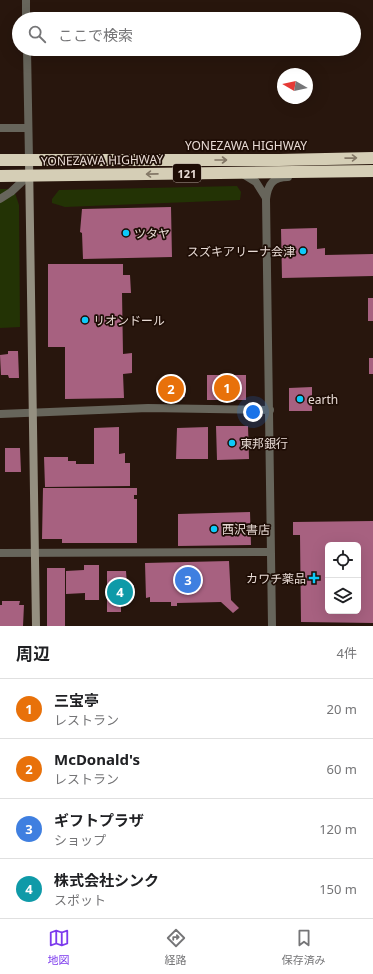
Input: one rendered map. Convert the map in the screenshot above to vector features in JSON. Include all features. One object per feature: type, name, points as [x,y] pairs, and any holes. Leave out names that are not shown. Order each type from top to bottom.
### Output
[{"type":"highway","name":"YONEZAWA HIGHWAY","points":[[0,160],[279,160],[373,158]]},
{"type":"highway","name":"YONEZAWA HIGHWAY","points":[[0,176],[373,170]]},
{"type":"street","points":[[26,0],[26,12]]},
{"type":"street","points":[[26,56],[36,626]]},
{"type":"street","points":[[0,128],[28,128]]},
{"type":"street","points":[[272,626],[267,189],[275,179],[281,177],[314,176],[335,171]]},
{"type":"street","points":[[234,172],[243,174],[256,182],[266,199]]},
{"type":"street","points":[[0,199],[11,192],[29,175]]},
{"type":"street","points":[[0,414],[32,414],[148,408],[270,410]]},
{"type":"street","points":[[0,553],[271,552]]},
{"type":"green space","points":[[237,186],[241,192],[240,200],[65,207],[52,203],[52,199],[59,190]]},
{"type":"green space","points":[[0,189],[10,189],[15,193],[19,205],[20,327],[0,328]]},
{"type":"building","name":"ツタヤ","points":[[171,207],[172,257],[83,259],[82,233],[80,232],[82,209]]},
{"type":"building","name":"スズキアリーナ会津","points":[[317,228],[317,249],[325,248],[325,255],[373,254],[373,276],[282,278],[281,229]]},
{"type":"building","name":"リオンドール","points":[[48,264],[123,264],[123,275],[130,275],[131,293],[122,293],[123,354],[132,353],[132,373],[123,374],[124,398],[65,399],[65,347],[48,347]]},
{"type":"building","points":[[368,298],[373,298],[373,321],[368,321]]},
{"type":"building","points":[[8,351],[18,351],[19,378],[9,378],[8,375],[1,375],[0,355],[8,354]]},
{"type":"building","points":[[369,358],[373,358],[373,374],[369,374]]},
{"type":"building","points":[[207,375],[246,375],[246,400],[207,400]]},
{"type":"building","points":[[163,378],[173,378],[173,381],[184,381],[185,397],[163,398]]},
{"type":"building","name":"earth","points":[[312,387],[312,411],[289,411],[289,388]]},
{"type":"building","name":"東邦銀行","points":[[216,426],[248,426],[249,459],[217,460]]},
{"type":"building","points":[[119,427],[119,454],[125,453],[125,463],[130,463],[130,486],[45,487],[44,457],[68,457],[68,461],[76,461],[76,464],[94,464],[94,428]]},
{"type":"building","points":[[208,427],[208,459],[176,459],[177,428]]},
{"type":"building","points":[[5,448],[20,448],[21,472],[5,472]]},
{"type":"building","points":[[43,488],[137,488],[137,495],[134,495],[134,499],[137,499],[137,543],[62,543],[62,539],[42,539]]},
{"type":"building","name":"西沢書店","points":[[250,512],[251,545],[178,546],[178,514]]},
{"type":"building","name":"カワチ薬品","points":[[373,521],[373,623],[301,622],[300,535],[293,535],[293,522]]},
{"type":"building","points":[[229,561],[231,600],[239,608],[233,613],[221,602],[177,603],[177,606],[171,606],[171,602],[150,602],[150,597],[146,598],[145,563]]},
{"type":"building","points":[[84,565],[99,565],[99,600],[85,600],[85,593],[66,594],[66,571],[84,570]]},
{"type":"building","points":[[47,568],[65,568],[65,626],[47,626]]},
{"type":"building","points":[[107,571],[126,571],[127,585],[134,585],[133,599],[128,599],[126,605],[121,606],[121,612],[107,612]]},
{"type":"building","points":[[2,601],[20,601],[19,605],[24,605],[23,626],[0,626],[0,605],[2,605]]},
{"type":"place","name":"ツタヤ","points":[[126,233]]},
{"type":"place","name":"スズキアリーナ会津","points":[[303,251]]},
{"type":"place","name":"リオンドール","points":[[85,320]]},
{"type":"place","name":"三宝亭","points":[[227,388]]},
{"type":"place","name":"McDonald's","points":[[171,389]]},
{"type":"place","name":"earth","points":[[300,399]]},
{"type":"place","name":"東邦銀行","points":[[232,443]]},
{"type":"place","name":"西沢書店","points":[[214,529]]},
{"type":"place","name":"カワチ薬品","points":[[314,578]]},
{"type":"place","name":"ギフトプラザ","points":[[188,580]]},
{"type":"place","name":"株式会社シンク","points":[[120,592]]}]
